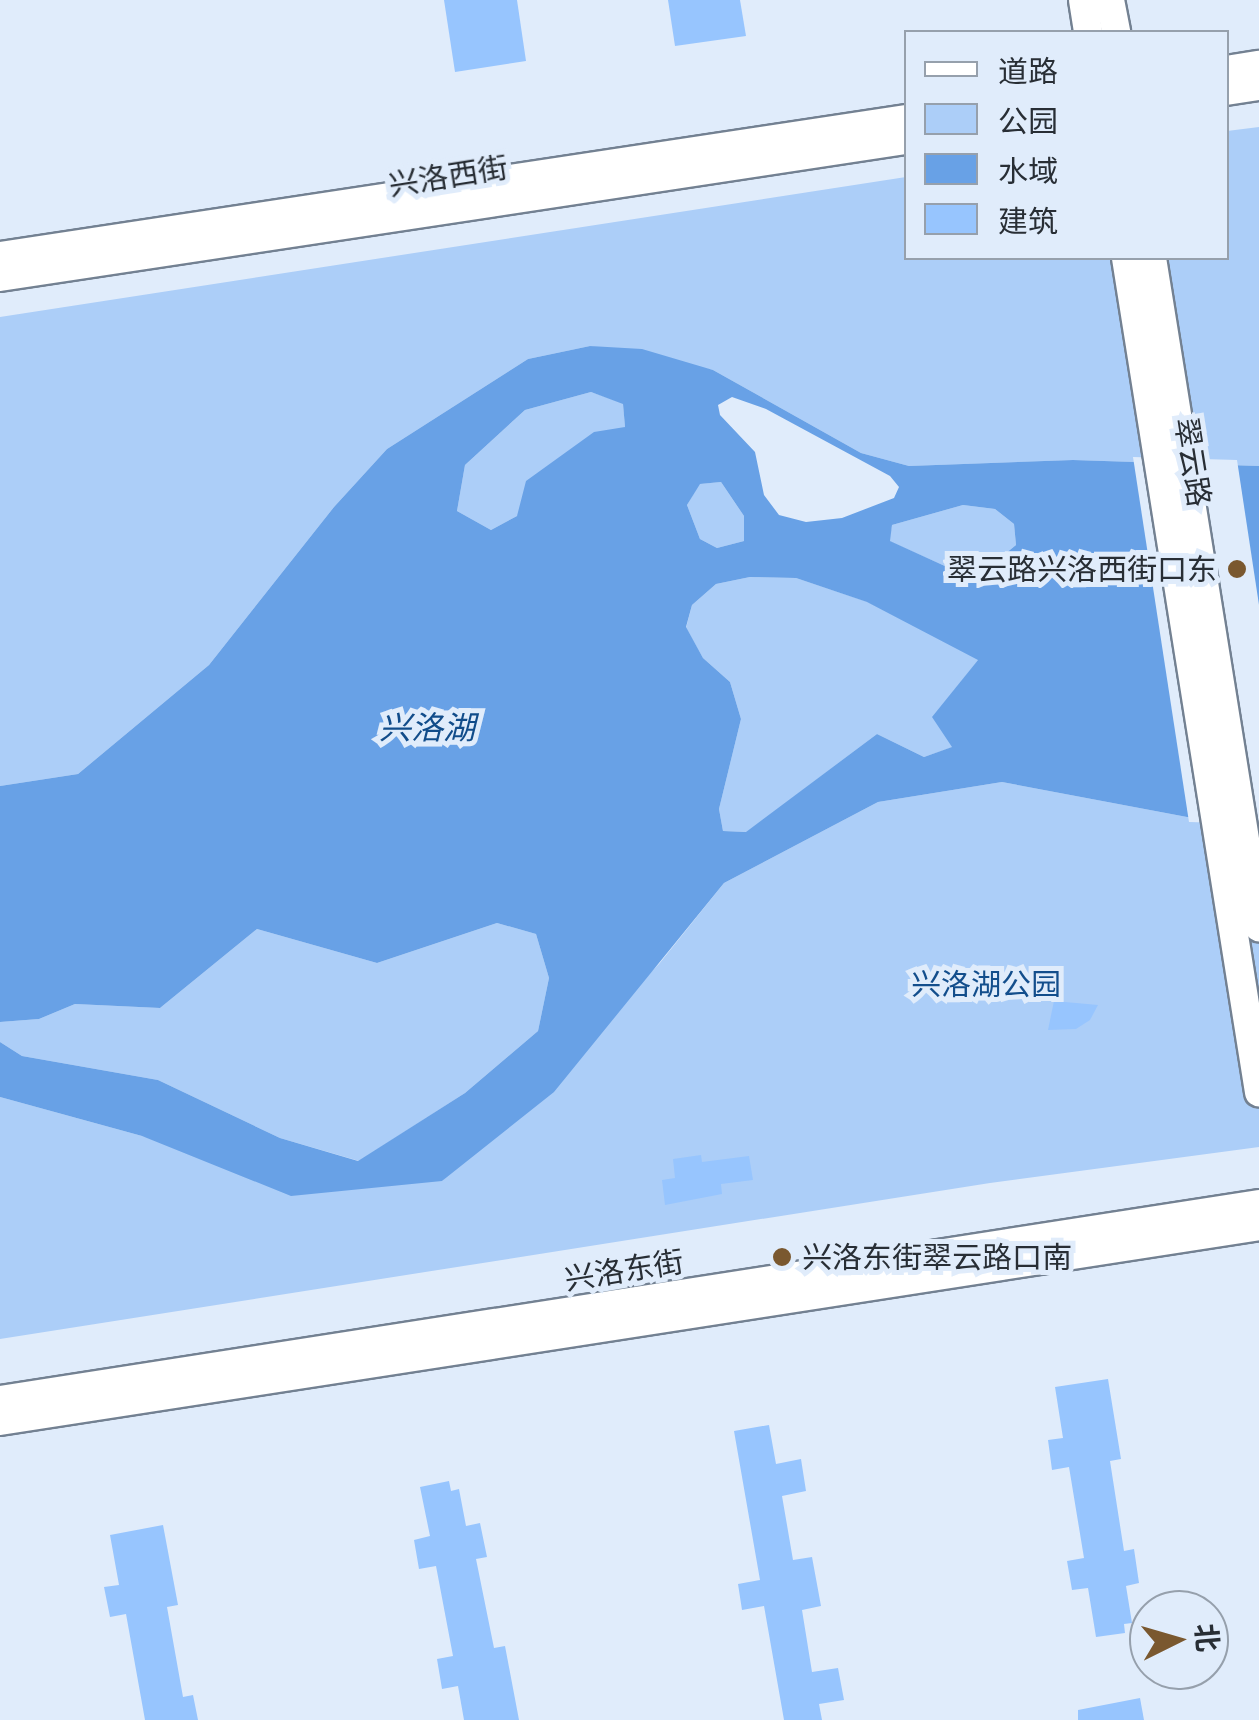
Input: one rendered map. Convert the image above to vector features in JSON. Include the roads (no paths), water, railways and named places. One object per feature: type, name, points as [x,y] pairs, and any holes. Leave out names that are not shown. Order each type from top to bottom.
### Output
[{"type":"street","points":[[1083,0],[1088,30]]},
{"type":"street","points":[[1110,0],[1116,30]]},
{"type":"street","points":[[1229,69],[1259,64]]},
{"type":"street","points":[[1229,91],[1259,86]]},
{"type":"street","name":"兴洛西街","points":[[0,256],[904,119]]},
{"type":"street","name":"兴洛西街","points":[[0,277],[904,140]]},
{"type":"street","name":"翠云路","points":[[1126,260],[1168,430]]},
{"type":"street","name":"翠云路","points":[[1152,260],[1168,430],[1242,894],[1259,1092]]},
{"type":"street","name":"翠云路","points":[[1242,894],[1259,927]]},
{"type":"street","name":"兴洛东街","points":[[0,1400],[1259,1204]]},
{"type":"street","name":"兴洛东街","points":[[0,1421],[1259,1226]]},
{"type":"water","name":"兴洛湖","points":[[590,346],[642,349],[713,370],[861,453],[909,466],[1073,460],[1259,466],[1259,819],[1187,817],[1002,782],[878,802],[724,883],[554,1092],[442,1181],[291,1196],[142,1136],[0,1097],[0,1042],[22,1056],[158,1080],[280,1138],[358,1161],[465,1093],[538,1031],[549,978],[536,934],[497,923],[377,963],[257,929],[160,1008],[75,1004],[39,1019],[0,1022],[0,786],[78,774],[209,665],[334,507],[387,449],[528,359]],"holes":[[[591,392],[623,404],[625,427],[594,432],[526,481],[517,516],[491,530],[457,511],[465,465],[525,410]],[[732,397],[766,409],[890,476],[899,487],[894,498],[842,518],[806,522],[779,515],[764,495],[755,452],[720,415],[718,405]],[[721,482],[744,516],[744,541],[717,548],[700,539],[687,505],[700,484]],[[963,505],[995,509],[1014,524],[1016,545],[994,563],[947,567],[890,541],[892,525]],[[750,577],[796,578],[867,602],[978,660],[932,717],[952,747],[924,757],[877,734],[746,832],[723,831],[719,809],[741,719],[730,682],[703,658],[686,627],[692,605],[716,584]]]},
{"type":"place","name":"翠云路兴洛西街口东","points":[[1237,569]]},
{"type":"place","name":"兴洛东街翠云路口南","points":[[782,1257]]},
{"type":"park label","name":"兴洛湖公园","points":[[986,984]]}]
